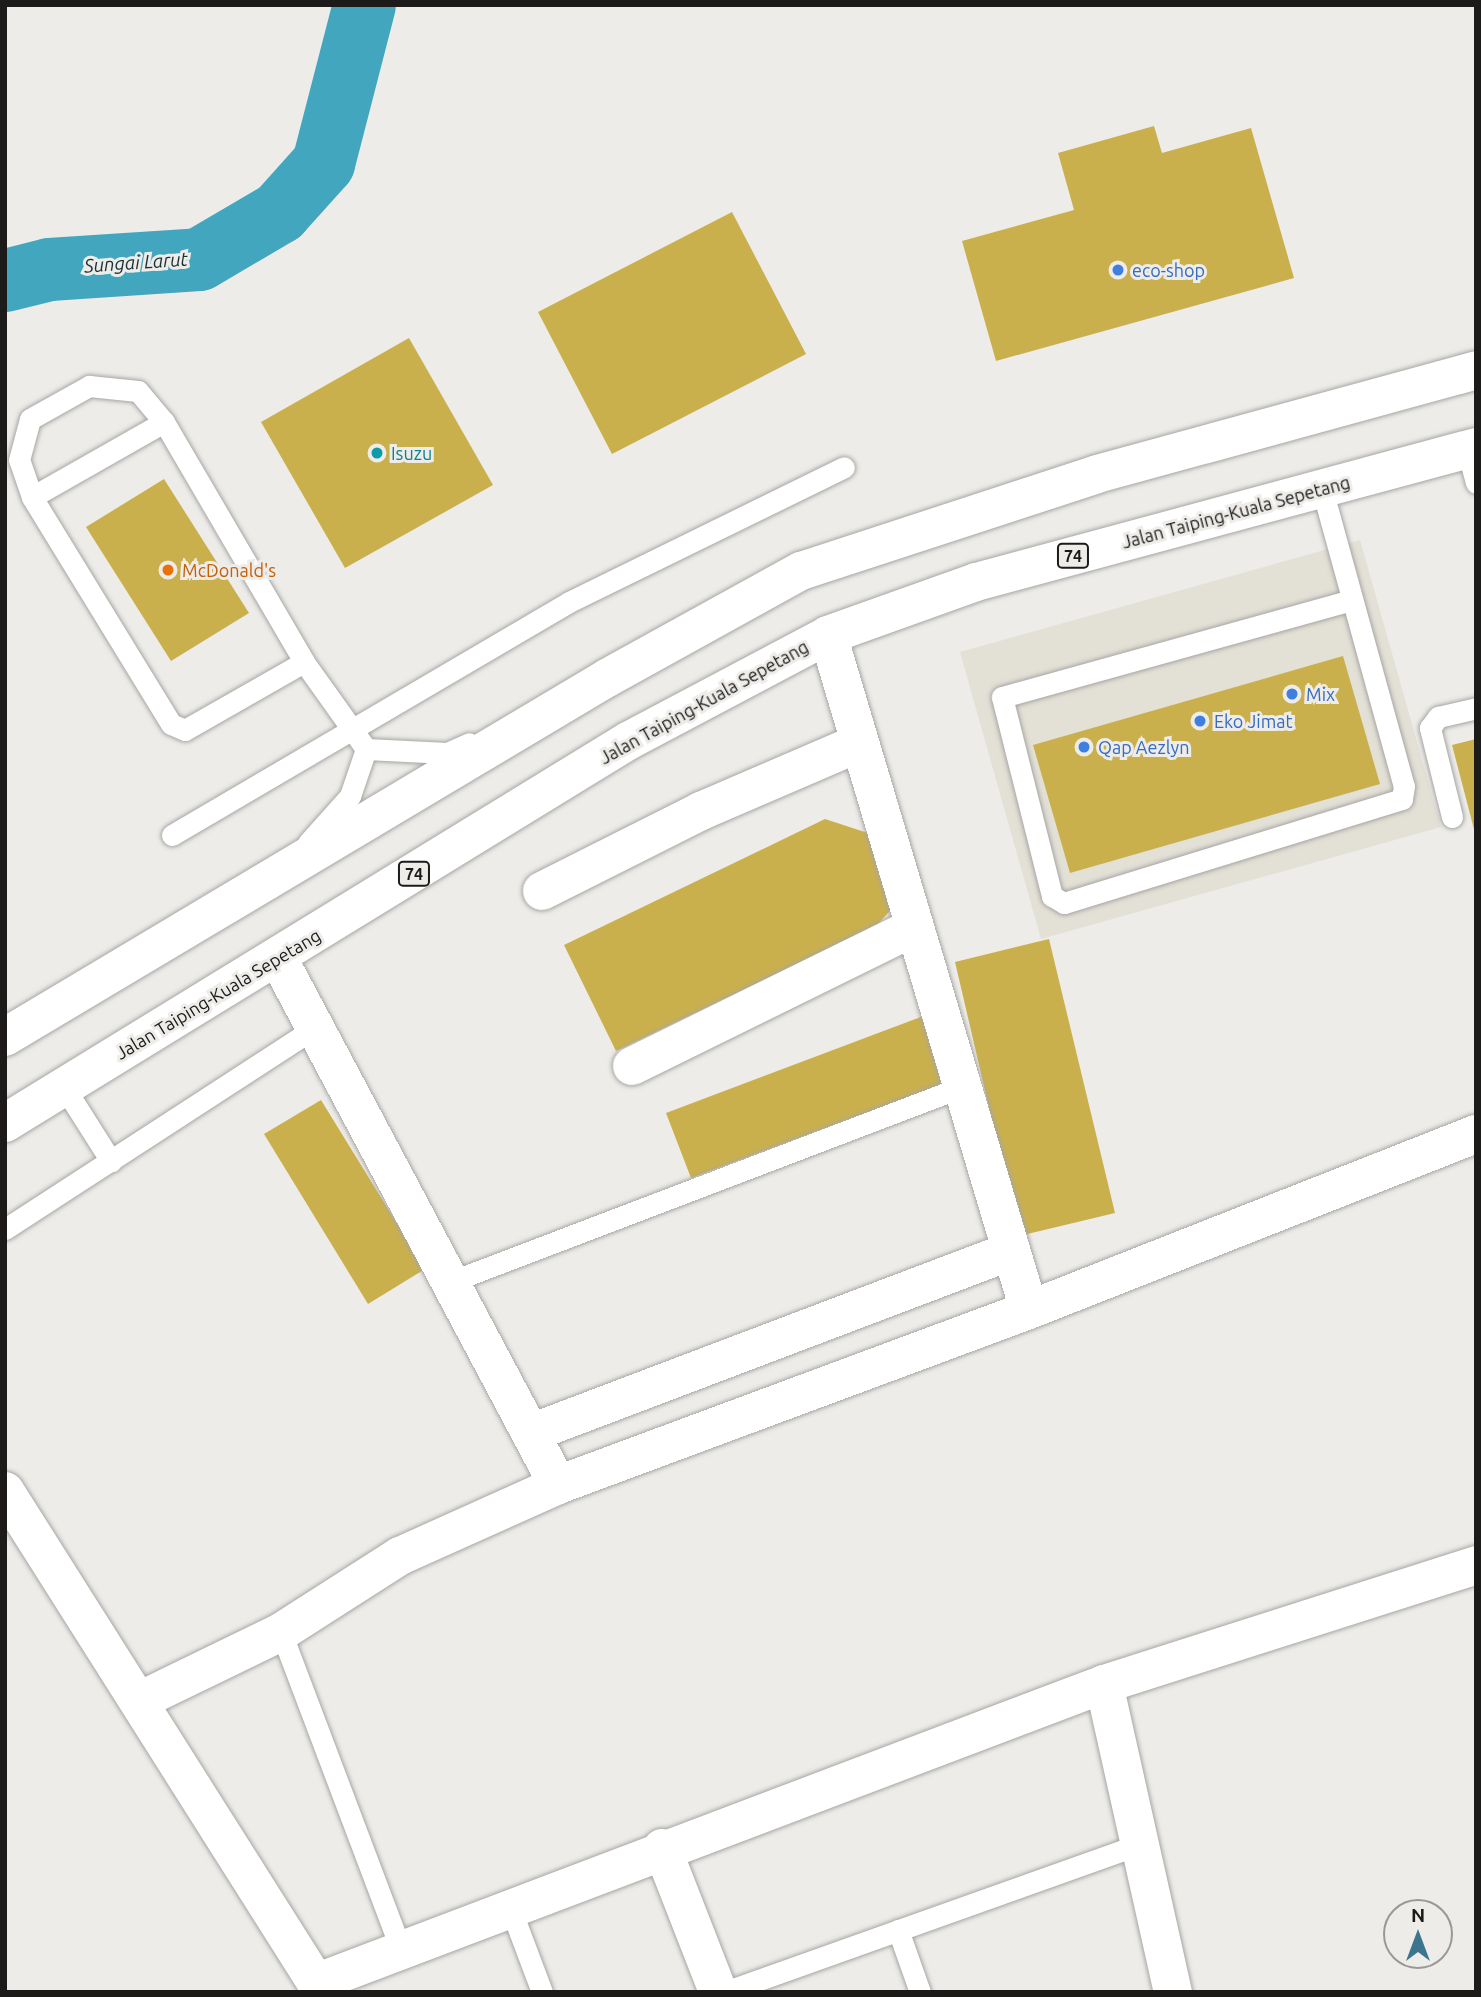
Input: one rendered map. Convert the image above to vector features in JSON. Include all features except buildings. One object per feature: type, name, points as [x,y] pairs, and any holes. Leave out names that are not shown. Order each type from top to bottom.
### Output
[{"type":"street","points":[[5,1037],[607,678],[801,571],[920,527],[1476,370]]},
{"type":"street","name":"Jalan Taiping-Kuala Sepetang","points":[[5,1123],[628,741],[828,635],[976,582],[1322,489],[1473,460]]},
{"type":"street","points":[[828,635],[1029,1310]]},
{"type":"street","points":[[542,891],[701,811],[859,743]]},
{"type":"street","points":[[632,1066],[914,927]]},
{"type":"street","points":[[278,958],[558,1485]]},
{"type":"street","points":[[139,1701],[281,1632],[400,1556],[558,1485],[1029,1310],[1476,1134]]},
{"type":"street","points":[[531,1433],[1011,1251]]},
{"type":"street","points":[[5,1492],[320,1987],[401,1949],[662,1848],[1104,1684],[1476,1565]]},
{"type":"street","points":[[1104,1684],[1173,1992]]},
{"type":"street","points":[[662,1848],[718,1992]]},
{"type":"lane","points":[[304,662],[185,730],[171,723],[32,497],[19,460],[30,419],[89,386],[138,391],[164,422],[304,662],[349,731],[366,749],[447,753],[607,678]]},
{"type":"lane","points":[[32,497],[164,422]]},
{"type":"lane","points":[[172,835],[569,602],[844,467]]},
{"type":"lane","points":[[1322,489],[1351,600],[1402,799],[1064,903],[1052,896],[1002,697],[1351,600]]},
{"type":"lane","points":[[1452,817],[1430,728],[1438,717],[1476,708]]},
{"type":"lane","points":[[283,871],[350,796],[366,749]]},
{"type":"lane","points":[[5,1229],[315,1028]]},
{"type":"lane","points":[[450,1282],[964,1086]]},
{"type":"lane","points":[[64,1087],[111,1161]]},
{"type":"lane","points":[[281,1632],[401,1949]]},
{"type":"lane","points":[[725,1992],[1141,1844]]},
{"type":"lane","points":[[510,1907],[542,1992]]},
{"type":"lane","points":[[898,1930],[920,1992]]},
{"type":"shaded area","points":[[1360,540],[1441,827],[1041,939],[960,652]]},
{"type":"waterway","name":"Sungai Larut","points":[[5,280],[49,269],[199,259],[279,212],[323,163],[364,5]]},
{"type":"place","name":"eco-shop","points":[[1118,270]]},
{"type":"place","name":"Isuzu","points":[[377,453]]},
{"type":"place","name":"McDonald's","points":[[168,570]]},
{"type":"place","name":"Mix","points":[[1292,694]]},
{"type":"place","name":"Eko Jimat","points":[[1200,721]]},
{"type":"place","name":"Qap Aezlyn","points":[[1084,747]]}]
